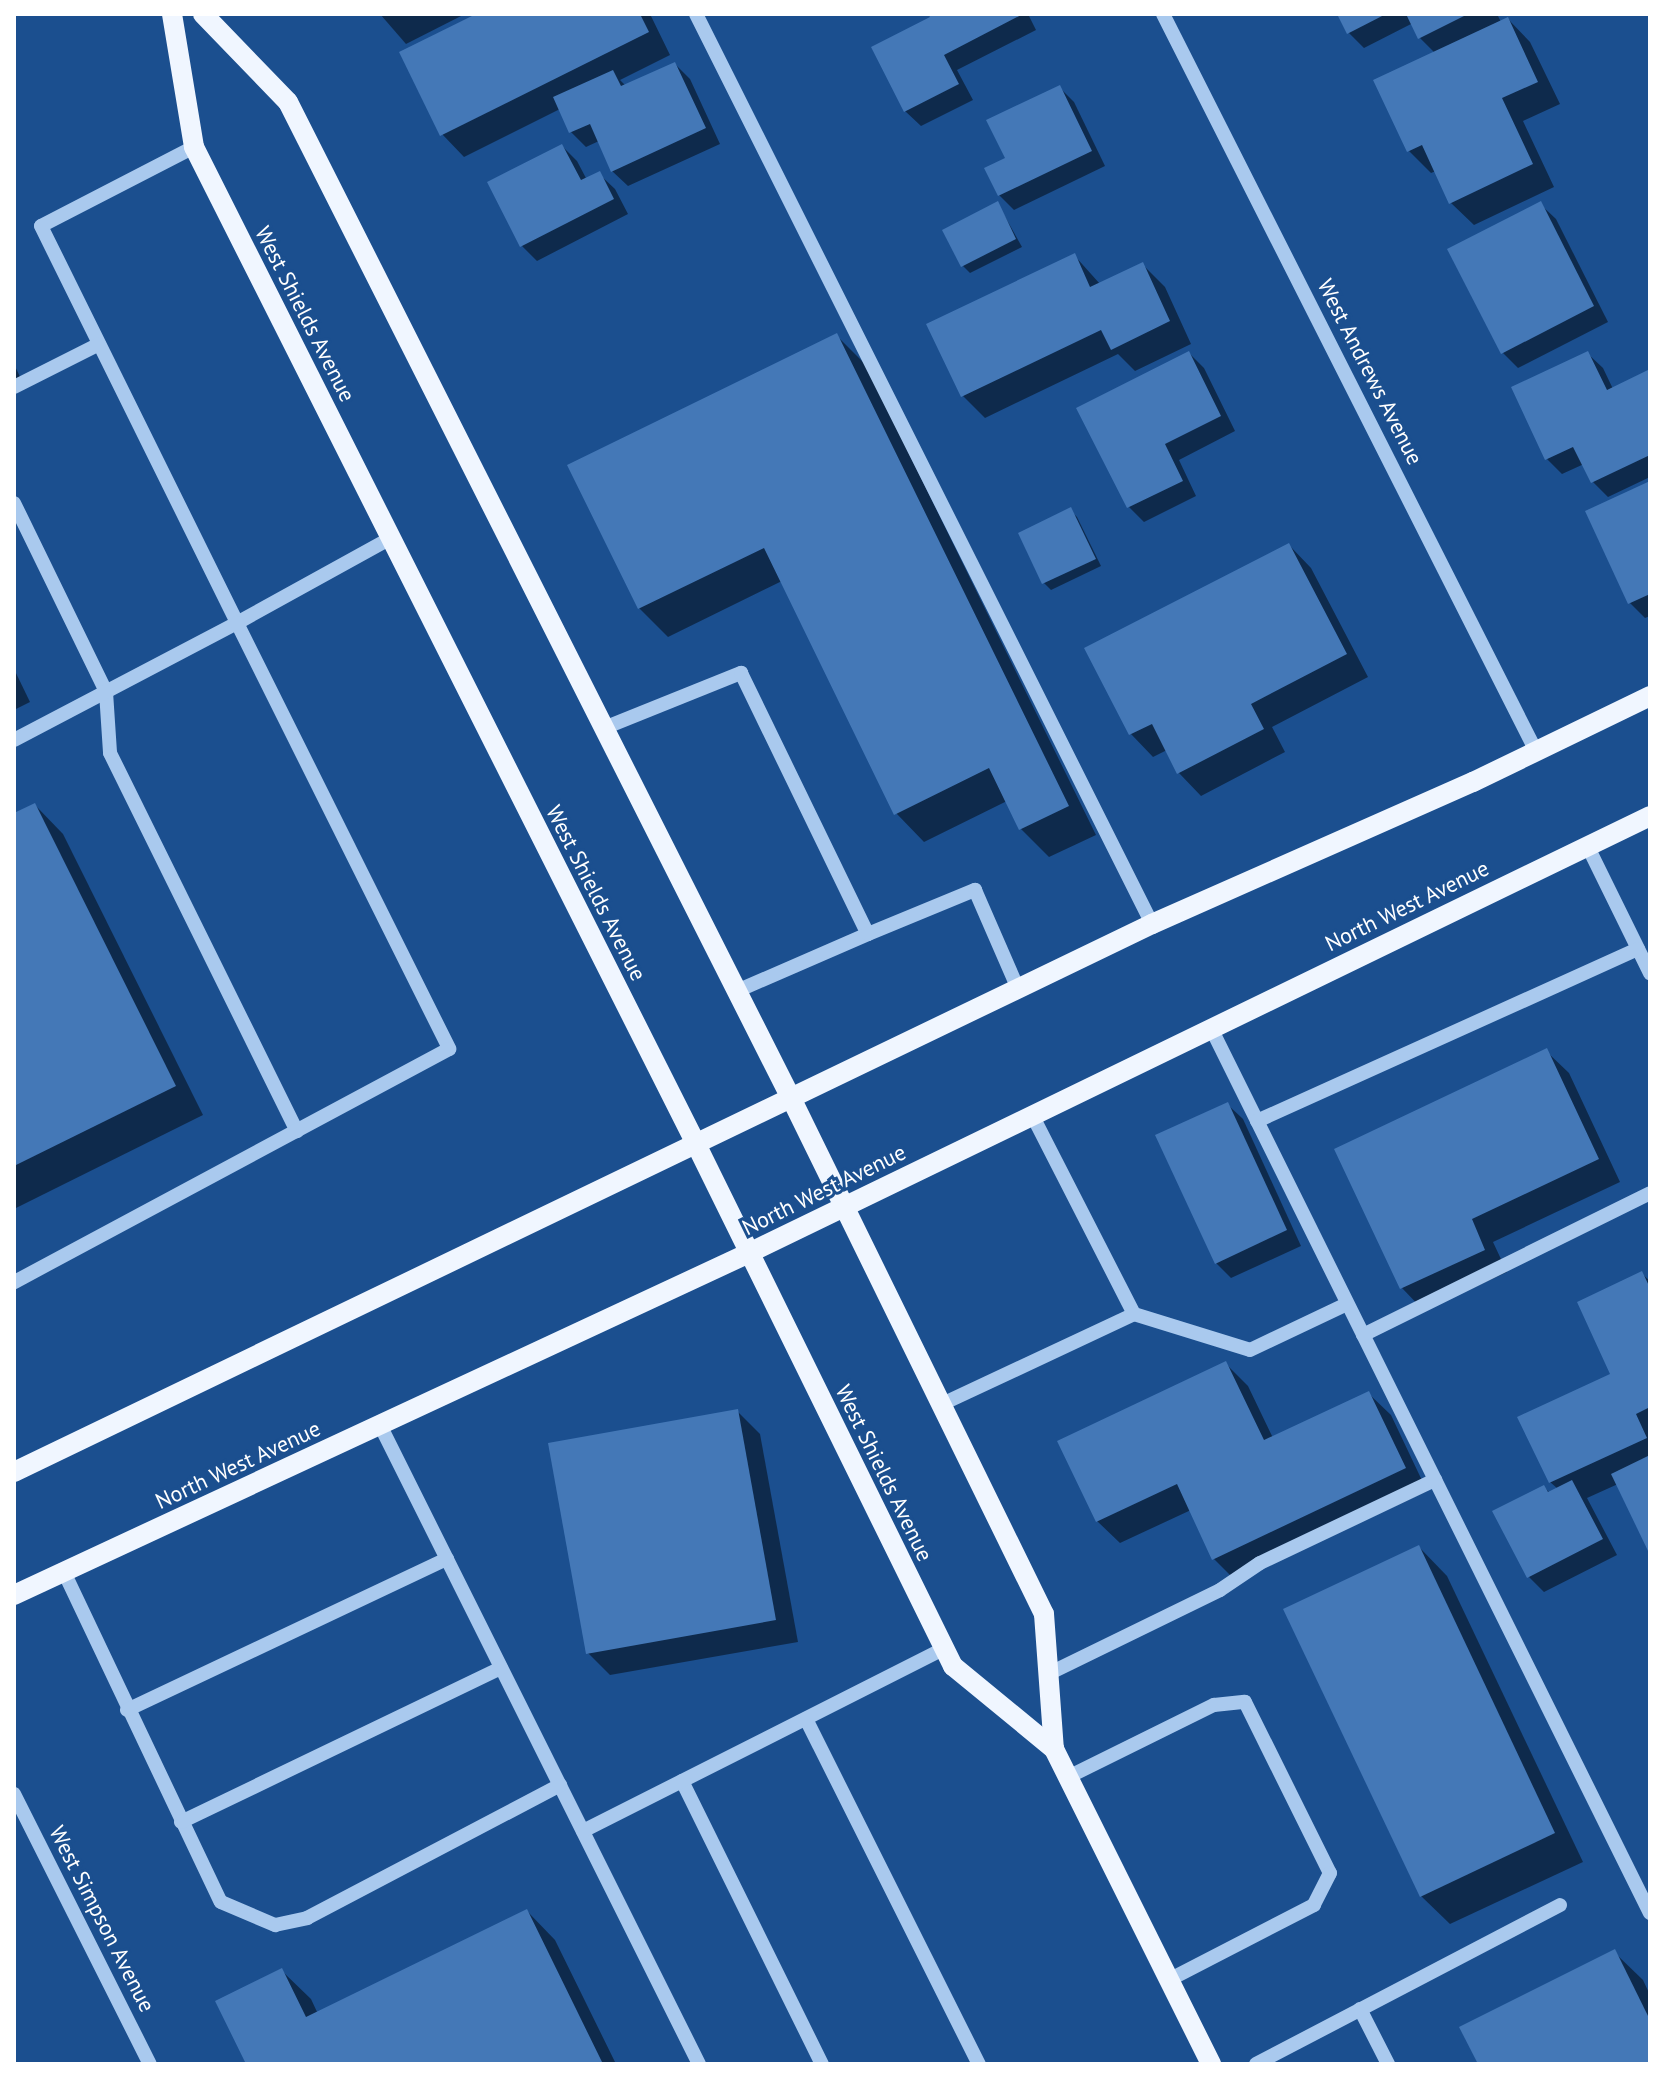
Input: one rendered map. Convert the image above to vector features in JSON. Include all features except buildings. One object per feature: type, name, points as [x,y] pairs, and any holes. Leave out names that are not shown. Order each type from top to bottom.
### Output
[{"type":"main road","name":"West Shields Avenue","points":[[172,14],[194,147],[696,1144],[944,1649],[953,1666],[1054,1749]]},
{"type":"main road","name":"West Shields Avenue","points":[[203,14],[288,102],[792,1100],[1044,1614],[1054,1749],[1211,2064]]},
{"type":"main road","points":[[14,1472],[1152,924],[1536,751],[1650,696]]},
{"type":"main road","name":"North West Avenue","points":[[14,1595],[749,1253],[1650,816]]},
{"type":"street","points":[[696,14],[1152,924]]},
{"type":"street","name":"West Andrews Avenue","points":[[1163,14],[1536,751]]},
{"type":"street","points":[[14,1282],[449,1049],[41,226],[194,147]]},
{"type":"street","points":[[14,387],[99,344]]},
{"type":"street","points":[[14,503],[106,692],[110,753],[297,1131]]},
{"type":"street","points":[[14,740],[391,538]]},
{"type":"street","points":[[604,728],[741,673],[868,934]]},
{"type":"street","points":[[1587,845],[1650,973]]},
{"type":"street","points":[[737,991],[975,890],[1018,989]]},
{"type":"street","points":[[1257,1121],[1638,949]]},
{"type":"street","points":[[1211,1028],[1650,1913]]},
{"type":"street","points":[[1032,1115],[1134,1314]]},
{"type":"street","points":[[1363,1335],[1650,1193]]},
{"type":"street","points":[[940,1405],[1134,1314],[1250,1350],[1347,1304]]},
{"type":"street","points":[[380,1425],[699,2064]]},
{"type":"street","points":[[1048,1674],[1220,1590],[1260,1563],[1435,1480]]},
{"type":"street","points":[[127,1710],[447,1559]]},
{"type":"street","points":[[64,1572],[221,1902],[275,1925],[307,1918],[560,1785]]},
{"type":"street","points":[[583,1831],[944,1649]]},
{"type":"street","points":[[181,1822],[501,1668]]},
{"type":"street","points":[[1068,1777],[1214,1705],[1245,1702],[1330,1873],[1314,1905],[1169,1980]]},
{"type":"street","points":[[806,1719],[979,2064]]},
{"type":"street","points":[[682,1781],[822,2064]]},
{"type":"street","name":"West Simpson Avenue","points":[[14,1794],[150,2064]]},
{"type":"street","points":[[1256,2064],[1560,1905]]},
{"type":"street","points":[[1360,2009],[1388,2064]]}]
